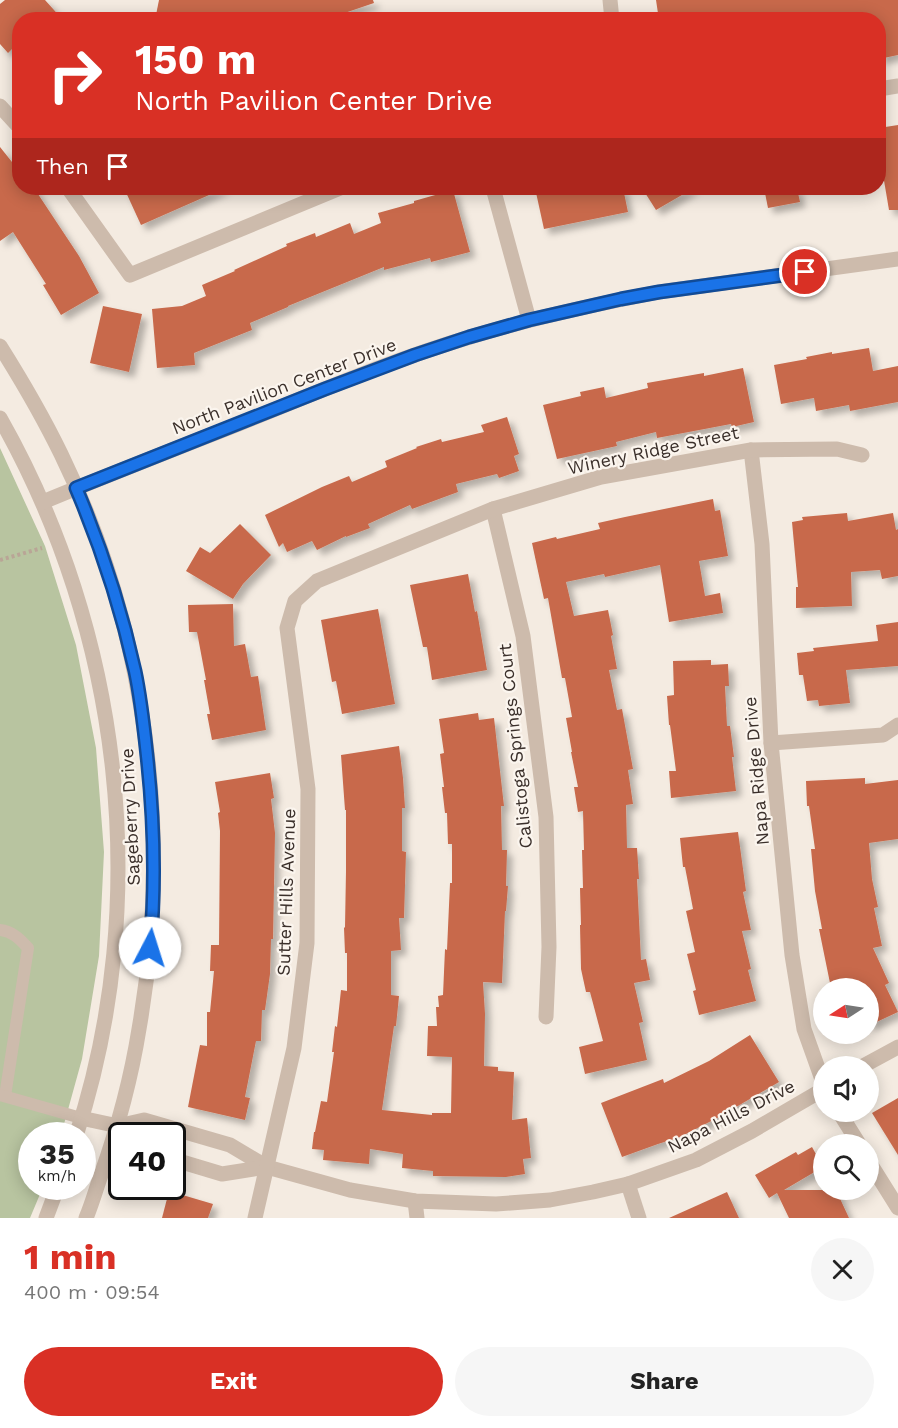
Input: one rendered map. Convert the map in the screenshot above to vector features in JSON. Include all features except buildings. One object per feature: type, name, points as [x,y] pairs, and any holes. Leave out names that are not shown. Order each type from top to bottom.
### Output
[{"type":"street","points":[[0,106],[12,119]]},
{"type":"street","points":[[73,195],[130,275],[323,195]]},
{"type":"street","points":[[495,195],[529,320]]},
{"type":"street","name":"North Pavilion Center Drive","points":[[43,502],[415,355],[469,337],[529,320],[659,292],[898,259]]},
{"type":"street","name":"Sageberry Drive","points":[[0,346],[47,425],[93,528],[135,673],[145,732],[152,799],[153,912],[145,996],[123,1122]]},
{"type":"street","name":"Sageberry Drive","points":[[0,418],[43,502],[75,588],[101,692],[116,803],[117,903],[114,948],[102,1032],[80,1122]]},
{"type":"street","name":"Winery Ridge Street","points":[[295,601],[317,581],[493,509],[601,477],[751,450],[837,449],[862,455]]},
{"type":"street","name":"Napa Ridge Drive","points":[[751,450],[762,544],[771,743],[792,955],[804,1029],[814,1056]]},
{"type":"street","name":"Calistoga Springs Court","points":[[493,509],[523,636],[546,817],[549,947],[546,1017]]},
{"type":"street","name":"Sutter Hills Avenue","points":[[255,1218],[294,1048],[307,943],[308,789],[287,628],[295,601]]},
{"type":"street","points":[[771,743],[883,735],[898,725]]},
{"type":"street","points":[[879,1057],[898,1047]]},
{"type":"street","name":"Napa Hills Drive","points":[[186,1133],[230,1146],[267,1167],[350,1190],[415,1202],[496,1204],[550,1200],[628,1184],[696,1160],[813,1095]]},
{"type":"street","name":"Napa Hills Drive","points":[[81,1118],[108,1127]]},
{"type":"street","name":"Napa Hills Drive","points":[[186,1162],[222,1174],[267,1167]]},
{"type":"street","name":"Sageberry Drive","points":[[86,1218],[108,1165]]},
{"type":"street","points":[[879,1178],[898,1208]]},
{"type":"street","points":[[628,1184],[639,1218]]},
{"type":"street","points":[[46,1218],[53,1200]]},
{"type":"street","points":[[415,1202],[417,1218]]},
{"type":"lane","points":[[0,930],[19,938],[28,948],[3,1095],[81,1118]]},
{"type":"path","points":[[0,560],[44,547]]},
{"type":"green space","points":[[0,448],[45,546],[76,645],[96,748],[104,852],[99,956],[82,1059],[65,1122],[18,1122],[18,1200],[38,1200],[30,1218],[0,1218]]},
{"type":"route","points":[[150,948],[154,864],[152,799],[145,732],[123,622],[93,528],[76,488],[325,389],[469,337],[529,320],[621,299],[805,272]]}]
